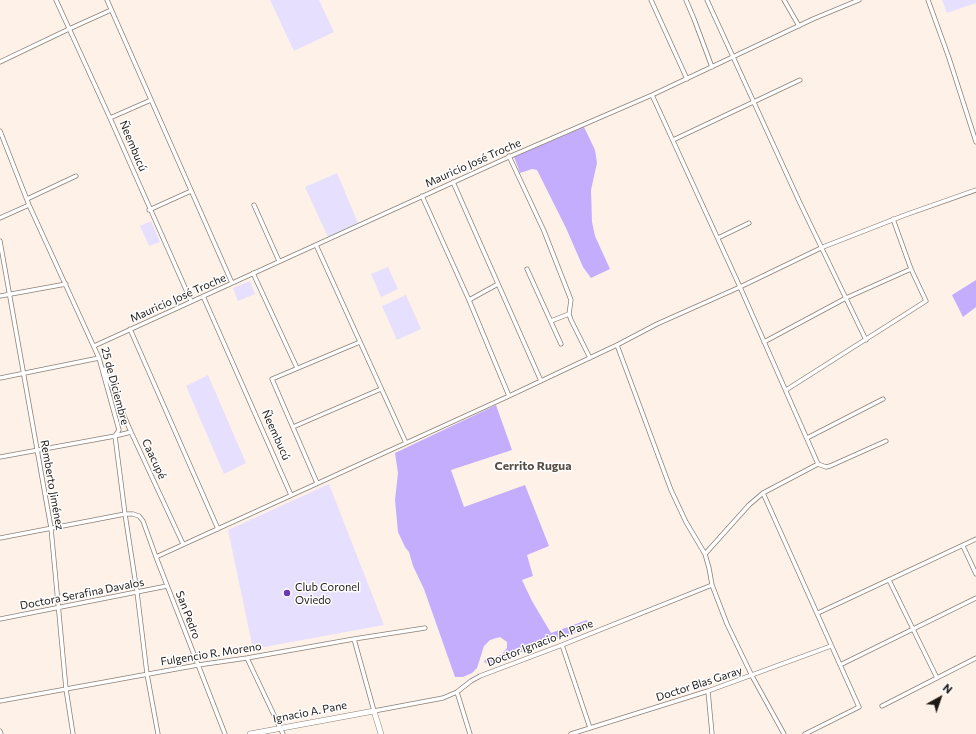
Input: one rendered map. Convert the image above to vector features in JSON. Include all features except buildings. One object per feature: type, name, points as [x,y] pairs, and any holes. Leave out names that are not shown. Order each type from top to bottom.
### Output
[{"type":"street","name":"Ñeembucú","points":[[56,0],[191,301]]},
{"type":"street","points":[[107,0],[232,283]]},
{"type":"street","points":[[651,0],[687,79]]},
{"type":"street","points":[[686,0],[712,67]]},
{"type":"street","points":[[707,0],[821,248],[866,340]]},
{"type":"street","points":[[784,0],[799,26]]},
{"type":"street","name":"Mauricio José Troche","points":[[94,346],[509,156],[652,95],[799,26],[859,0]]},
{"type":"street","points":[[928,0],[949,58],[976,142]]},
{"type":"street","points":[[0,62],[111,10]]},
{"type":"street","points":[[673,140],[800,80]]},
{"type":"street","points":[[652,95],[718,238],[818,464],[826,467],[830,466],[886,441]]},
{"type":"street","points":[[110,118],[151,100]]},
{"type":"street","name":"25 de Diciembre","points":[[0,131],[29,205],[99,358],[119,430],[115,436],[125,514],[137,592],[147,674],[158,734]]},
{"type":"street","points":[[509,156],[544,231],[571,300],[569,314],[571,320],[590,358]]},
{"type":"street","points":[[27,199],[76,176]]},
{"type":"street","points":[[453,182],[541,381]]},
{"type":"street","points":[[156,557],[509,396],[617,345],[657,324],[740,287],[821,248],[893,219],[976,190]]},
{"type":"street","points":[[149,210],[192,191]]},
{"type":"street","points":[[422,196],[469,300],[509,396]]},
{"type":"street","points":[[0,218],[29,205]]},
{"type":"street","points":[[254,205],[279,261]]},
{"type":"street","points":[[786,390],[926,301],[910,269],[893,219]]},
{"type":"street","points":[[718,238],[749,223]]},
{"type":"street","name":"Remberto Jiménez","points":[[0,240],[51,528],[66,689],[73,734]]},
{"type":"street","points":[[316,244],[406,443]]},
{"type":"street","points":[[526,269],[561,344]]},
{"type":"street","points":[[764,342],[846,298],[910,269]]},
{"type":"street","points":[[254,273],[297,368]]},
{"type":"street","points":[[0,296],[66,284]]},
{"type":"street","points":[[469,300],[498,284]]},
{"type":"street","name":"Ñeembucú","points":[[203,296],[291,495]]},
{"type":"street","points":[[550,321],[569,314]]},
{"type":"street","points":[[130,329],[218,529]]},
{"type":"street","points":[[317,483],[272,379],[360,342]]},
{"type":"street","points":[[617,345],[671,490],[686,522],[704,554],[709,568],[712,585],[727,624],[752,676],[784,734]]},
{"type":"street","points":[[0,378],[99,358]]},
{"type":"street","name":"Caacupé","points":[[99,358],[131,432],[183,544]]},
{"type":"street","points":[[293,427],[381,390]]},
{"type":"street","points":[[807,438],[883,399]]},
{"type":"street","points":[[0,457],[131,432]]},
{"type":"street","points":[[704,554],[749,504],[763,493],[818,464]]},
{"type":"street","points":[[763,493],[859,707],[805,734]]},
{"type":"street","points":[[0,538],[125,514]]},
{"type":"street","name":"San Pedro","points":[[125,514],[139,516],[143,521],[225,734]]},
{"type":"street","points":[[818,613],[976,539]]},
{"type":"street","points":[[963,546],[976,574]]},
{"type":"street","points":[[889,580],[937,678]]},
{"type":"street","name":"Doctor Ignacio A. Pane","points":[[374,711],[443,698],[457,692],[480,676],[712,585]]},
{"type":"street","name":"Doctora Serafina Davalos","points":[[0,619],[167,586]]},
{"type":"street","points":[[840,665],[976,598]]},
{"type":"street","name":"Fulgencio R. Moreno","points":[[0,702],[198,665],[425,628]]},
{"type":"street","points":[[354,639],[381,734]]},
{"type":"street","points":[[562,645],[590,728]]},
{"type":"street","name":"Doctor Blas Garay","points":[[571,734],[708,691],[832,646]]},
{"type":"street","points":[[247,658],[283,734]]},
{"type":"street","points":[[882,706],[976,658]]},
{"type":"street","points":[[708,691],[712,734]]},
{"type":"street","points":[[457,692],[470,734]]},
{"type":"street","name":"Ignacio A. Pane","points":[[250,734],[374,711]]},
{"type":"shaded area","points":[[270,0],[319,0],[334,32],[294,51]]},
{"type":"shaded area","points":[[942,0],[976,0],[976,3],[947,13]]},
{"type":"shaded area","points":[[584,127],[595,150],[597,163],[591,190],[592,222],[595,236],[610,269],[591,278],[583,267],[566,228],[537,170],[532,169],[520,173],[514,157]]},
{"type":"shaded area","points":[[337,173],[358,223],[328,237],[305,187]]},
{"type":"shaded area","points":[[151,221],[160,242],[149,246],[140,226]]},
{"type":"shaded area","points":[[388,267],[398,289],[381,297],[371,274]]},
{"type":"shaded area","points":[[976,280],[976,307],[963,317],[952,295]]},
{"type":"shaded area","points":[[250,281],[255,294],[238,301],[233,288]]},
{"type":"shaded area","points":[[406,295],[421,329],[397,340],[382,306]]},
{"type":"shaded area","points":[[208,375],[246,463],[224,474],[186,386]]},
{"type":"shaded area","points":[[496,405],[512,450],[451,470],[464,507],[525,485],[549,546],[527,555],[533,576],[522,580],[532,601],[551,633],[587,620],[590,627],[490,665],[484,662],[486,658],[492,659],[502,654],[507,648],[507,642],[500,637],[490,640],[484,646],[477,668],[472,673],[463,677],[455,677],[424,589],[413,566],[409,552],[398,532],[395,500],[398,473],[395,453]]},
{"type":"shaded area","points":[[329,484],[384,625],[253,649],[228,530]]},
{"type":"place","name":"Club Coronel Oviedo","points":[[287,593]]},
{"type":"district","name":"Cerrito Rugua","points":[[533,466]]}]
